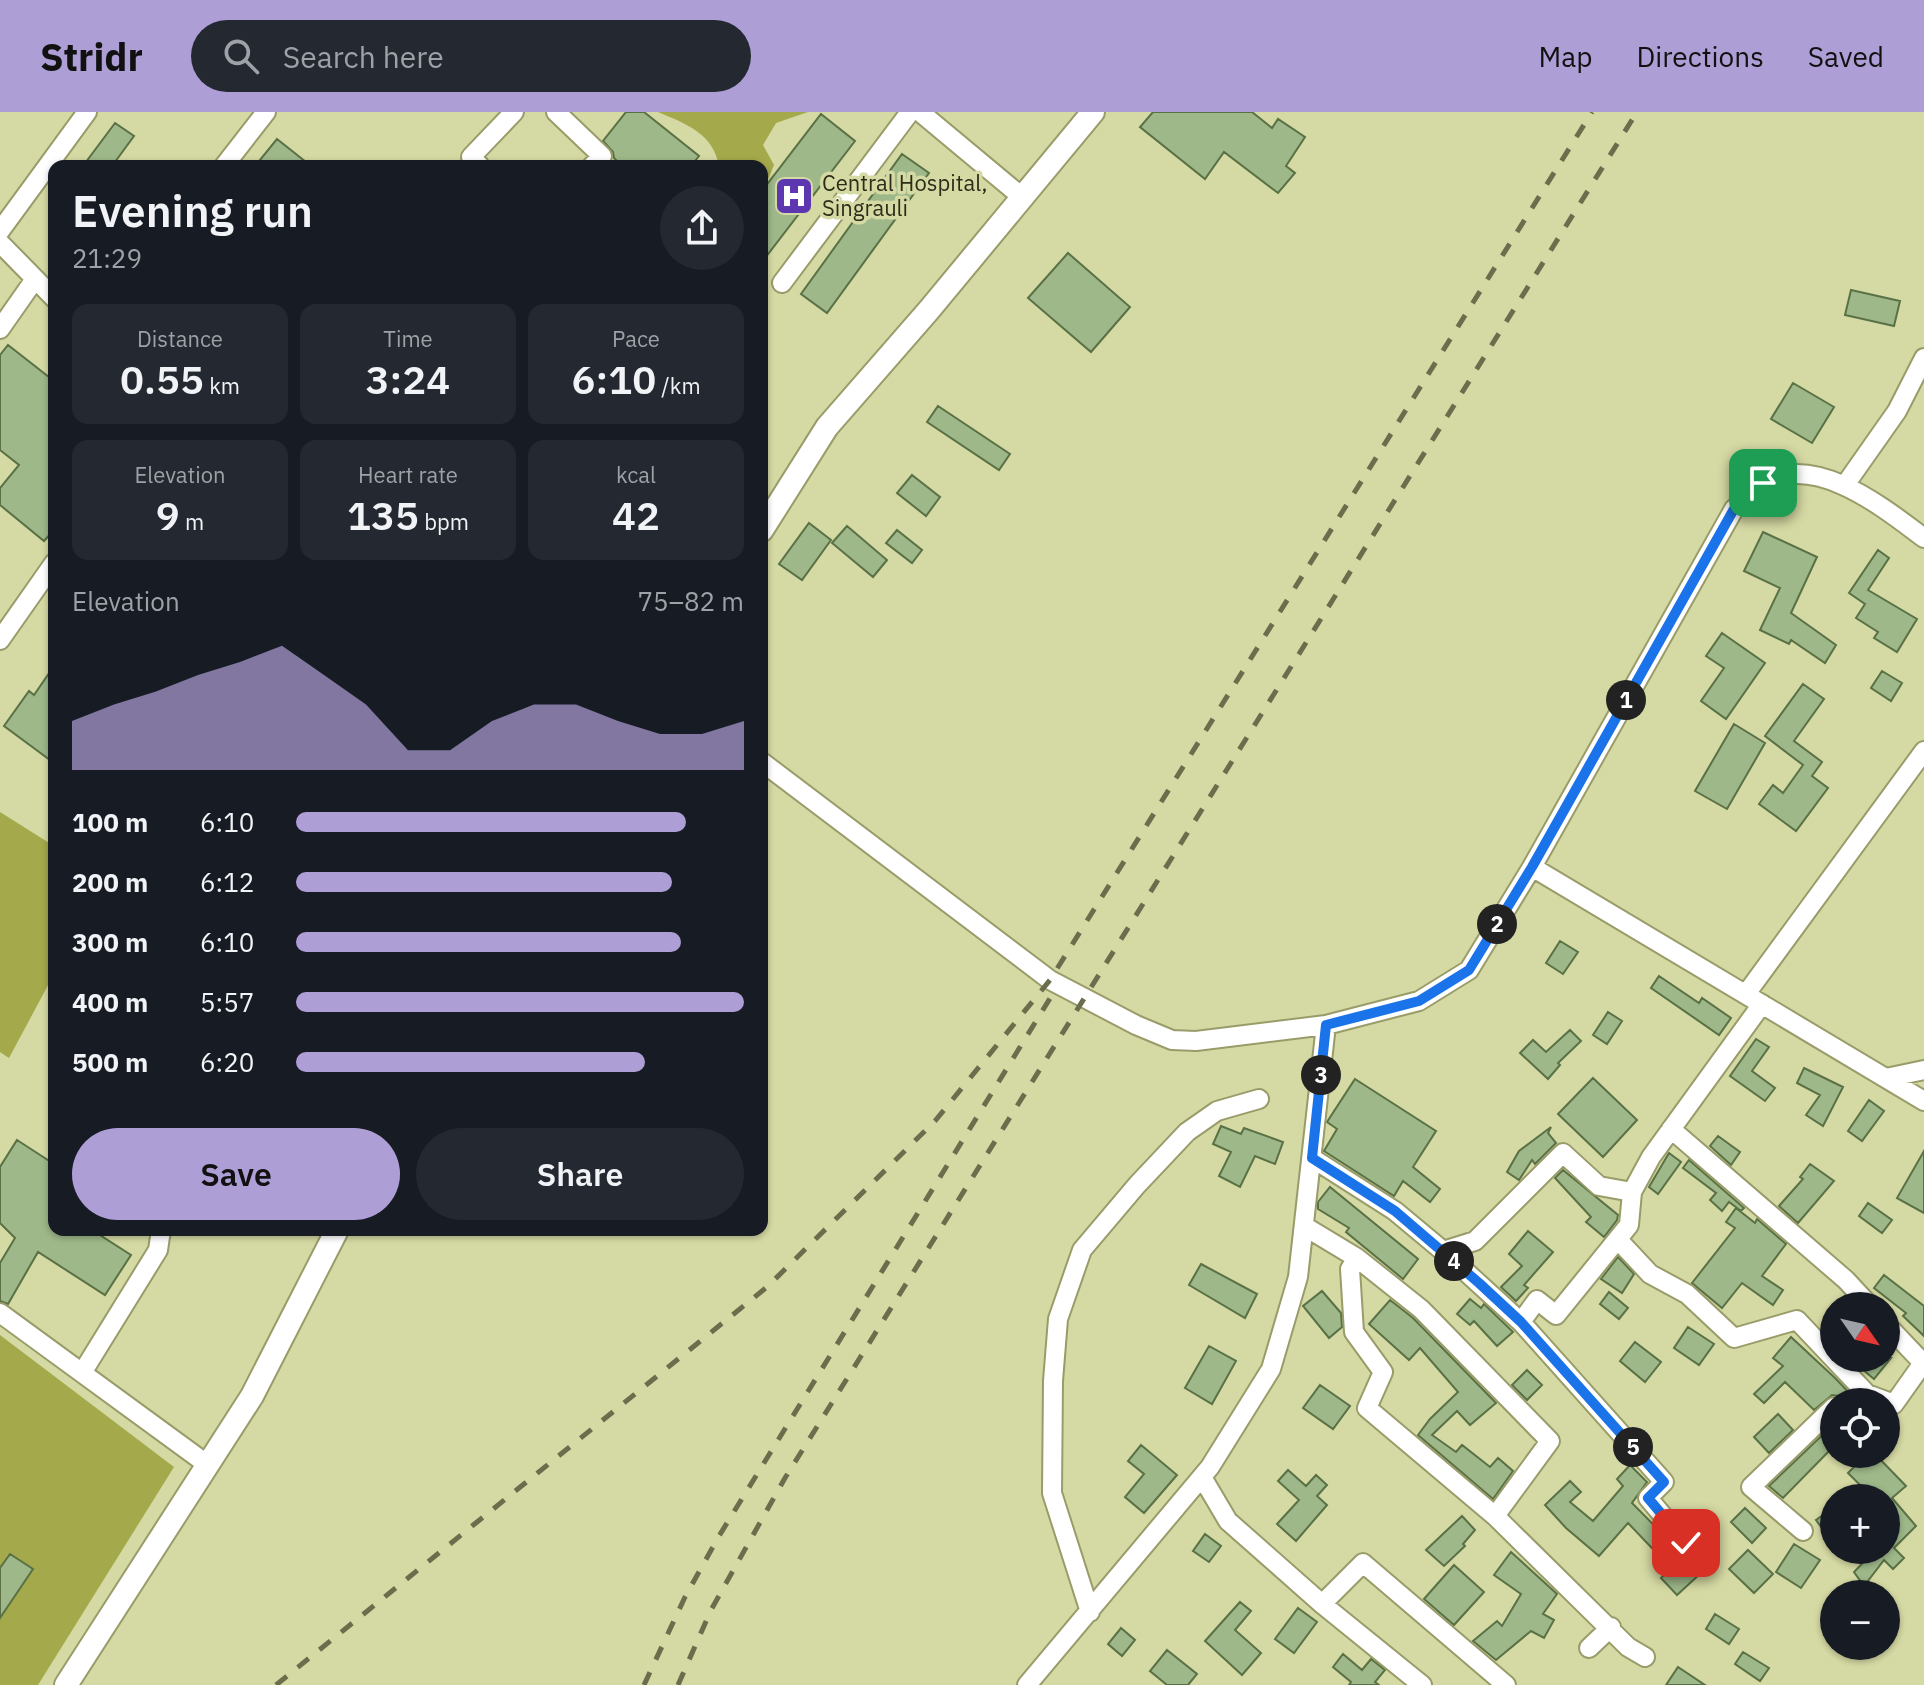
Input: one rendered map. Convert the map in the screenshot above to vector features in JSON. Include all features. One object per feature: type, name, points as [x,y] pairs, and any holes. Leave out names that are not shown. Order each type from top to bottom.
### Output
[{"type":"main road","points":[[768,520],[827,427],[1093,112]]},
{"type":"main road","points":[[66,1685],[252,1396],[334,1236]]},
{"type":"street","points":[[52,160],[87,112]]},
{"type":"street","points":[[229,160],[266,112]]},
{"type":"street","points":[[474,160],[471,157],[514,112]]},
{"type":"street","points":[[782,283],[910,112]]},
{"type":"street","points":[[920,112],[1022,197]]},
{"type":"street","points":[[565,115],[602,156],[598,160]]},
{"type":"street","points":[[0,231],[48,165]]},
{"type":"street","points":[[0,243],[48,292]]},
{"type":"street","points":[[0,329],[35,279]]},
{"type":"street","points":[[1845,485],[1897,411],[1923,361]]},
{"type":"street","points":[[768,767],[1050,980],[1136,1025],[1172,1040],[1196,1041],[1326,1025],[1419,1001],[1469,970],[1532,867],[1734,509],[1763,483],[1798,472],[1845,485],[1924,538]]},
{"type":"street","points":[[0,640],[48,572]]},
{"type":"street","points":[[1521,1322],[1537,1300],[1556,1315],[1629,1225],[1632,1192],[1671,1129],[1754,999],[1924,751]]},
{"type":"street","points":[[1532,867],[1924,1101]]},
{"type":"street","points":[[1027,1685],[1202,1477],[1271,1369],[1298,1277],[1326,1025]]},
{"type":"street","points":[[1886,1078],[1924,1070]]},
{"type":"street","points":[[1090,1612],[1052,1493],[1053,1381],[1058,1319],[1082,1250],[1137,1185],[1187,1132],[1217,1111],[1259,1099]]},
{"type":"street","points":[[1671,1129],[1857,1292]]},
{"type":"street","points":[[1443,1251],[1475,1241],[1563,1153],[1599,1186],[1632,1192]]},
{"type":"street","points":[[1312,1158],[1395,1211],[1521,1322],[1664,1482],[1648,1498],[1686,1543]]},
{"type":"street","points":[[1304,1226],[1357,1258],[1421,1309],[1550,1441],[1495,1516]]},
{"type":"street","points":[[82,1373],[158,1250],[160,1236]]},
{"type":"street","points":[[1622,1244],[1650,1274],[1687,1294],[1734,1338],[1797,1320],[1867,1394],[1894,1404],[1923,1363],[1900,1339]]},
{"type":"street","points":[[1357,1258],[1350,1269],[1354,1332],[1383,1372],[1367,1408],[1495,1516],[1628,1647],[1645,1657]]},
{"type":"street","points":[[0,1313],[208,1465]]},
{"type":"street","points":[[1855,1388],[1859,1384]]},
{"type":"street","points":[[1803,1531],[1751,1487],[1820,1420]]},
{"type":"street","points":[[1202,1477],[1228,1521],[1322,1604],[1422,1685]]},
{"type":"street","points":[[1322,1604],[1363,1563],[1506,1685]]},
{"type":"street","points":[[1589,1648],[1611,1627]]},
{"type":"green space","points":[[658,112],[808,112],[776,123],[763,145],[774,165],[768,180],[768,160],[717,160],[711,145],[688,126]]},
{"type":"green space","points":[[0,812],[48,842],[48,985],[9,1058],[0,1052]]},
{"type":"green space","points":[[0,1335],[174,1467],[38,1685],[0,1685]]},
{"type":"building","points":[[626,112],[644,112],[699,156],[696,160],[616,160],[603,141]]},
{"type":"building","points":[[1153,112],[1252,112],[1272,128],[1278,119],[1305,137],[1286,166],[1295,173],[1278,193],[1224,152],[1205,179],[1140,127]]},
{"type":"building","points":[[821,114],[855,141],[768,254],[768,183]]},
{"type":"building","points":[[115,123],[134,136],[116,160],[87,160]]},
{"type":"building","points":[[277,139],[303,160],[260,160]]},
{"type":"building","points":[[902,154],[929,173],[827,313],[801,294]]},
{"type":"building","points":[[1068,253],[1130,307],[1091,352],[1028,298]]},
{"type":"building","points":[[1851,290],[1900,301],[1894,326],[1845,315]]},
{"type":"building","points":[[8,345],[48,376],[48,537],[44,541],[0,505],[0,488],[19,465],[0,450],[0,355]]},
{"type":"building","points":[[1793,383],[1834,407],[1812,443],[1771,419]]},
{"type":"building","points":[[938,406],[1010,454],[999,470],[927,422]]},
{"type":"building","points":[[912,475],[940,497],[926,516],[897,493]]},
{"type":"building","points":[[809,523],[831,540],[802,580],[779,564]]},
{"type":"building","points":[[847,526],[887,560],[873,577],[832,543]]},
{"type":"building","points":[[897,530],[922,550],[912,563],[886,543]]},
{"type":"building","points":[[1763,532],[1817,557],[1791,613],[1836,645],[1825,663],[1791,640],[1789,644],[1760,630],[1780,588],[1744,571]]},
{"type":"building","points":[[1878,550],[1889,558],[1868,590],[1917,619],[1897,652],[1874,638],[1878,632],[1856,618],[1865,604],[1849,593]]},
{"type":"building","points":[[1722,633],[1765,663],[1726,719],[1701,701],[1724,668],[1706,656]]},
{"type":"building","points":[[1882,671],[1902,683],[1891,701],[1871,688]]},
{"type":"building","points":[[48,675],[48,759],[4,726],[29,691],[34,695]]},
{"type":"building","points":[[1803,684],[1824,699],[1794,741],[1822,762],[1812,776],[1828,788],[1796,831],[1759,804],[1773,785],[1783,793],[1803,765],[1765,736]]},
{"type":"building","points":[[1734,724],[1765,743],[1727,809],[1695,791]]},
{"type":"building","points":[[1560,941],[1578,952],[1563,974],[1546,963]]},
{"type":"building","points":[[1659,976],[1699,1003],[1702,998],[1731,1018],[1719,1035],[1651,988]]},
{"type":"building","points":[[1608,1012],[1622,1021],[1607,1044],[1593,1035]]},
{"type":"building","points":[[1570,1030],[1581,1041],[1558,1063],[1560,1065],[1548,1079],[1520,1053],[1533,1040],[1546,1052]]},
{"type":"building","points":[[1756,1039],[1769,1047],[1752,1071],[1775,1088],[1765,1101],[1730,1076]]},
{"type":"building","points":[[1804,1068],[1843,1087],[1823,1126],[1806,1115],[1820,1095],[1797,1083]]},
{"type":"building","points":[[1593,1078],[1637,1120],[1603,1157],[1558,1114]]},
{"type":"building","points":[[1355,1079],[1436,1131],[1413,1167],[1440,1189],[1430,1202],[1403,1181],[1394,1196],[1324,1151],[1337,1129],[1327,1122]]},
{"type":"building","points":[[1869,1100],[1884,1111],[1862,1141],[1848,1131]]},
{"type":"building","points":[[1221,1126],[1241,1134],[1244,1128],[1283,1142],[1275,1164],[1255,1156],[1240,1187],[1219,1176],[1231,1152],[1213,1144]]},
{"type":"building","points":[[1551,1127],[1548,1133],[1556,1143],[1535,1164],[1532,1160],[1519,1180],[1507,1172],[1519,1151]]},
{"type":"building","points":[[1718,1136],[1740,1152],[1731,1165],[1710,1146]]},
{"type":"building","points":[[17,1140],[48,1160],[48,1236],[101,1236],[131,1255],[105,1295],[38,1252],[8,1304],[0,1301],[0,1263],[15,1238],[0,1223],[0,1167]]},
{"type":"building","points":[[1924,1151],[1924,1213],[1897,1198]]},
{"type":"building","points":[[1669,1153],[1681,1162],[1658,1194],[1649,1187]]},
{"type":"building","points":[[1689,1160],[1744,1208],[1741,1211],[1729,1202],[1722,1211],[1710,1200],[1716,1193],[1683,1168]]},
{"type":"building","points":[[1810,1164],[1834,1181],[1798,1223],[1779,1206],[1803,1179],[1800,1177]]},
{"type":"building","points":[[1563,1170],[1618,1215],[1604,1237],[1586,1222],[1591,1217],[1555,1178]]},
{"type":"building","points":[[1330,1187],[1418,1259],[1403,1279],[1346,1232],[1349,1228],[1318,1209],[1318,1202]]},
{"type":"building","points":[[1868,1203],[1892,1220],[1882,1233],[1859,1216]]},
{"type":"building","points":[[1736,1208],[1755,1223],[1757,1219],[1786,1244],[1762,1276],[1783,1290],[1773,1305],[1742,1283],[1722,1308],[1692,1283],[1735,1228],[1726,1222]]},
{"type":"building","points":[[1528,1231],[1553,1252],[1524,1285],[1528,1288],[1516,1301],[1501,1287],[1522,1266],[1509,1254]]},
{"type":"building","points":[[1618,1257],[1634,1274],[1622,1293],[1601,1279]]},
{"type":"building","points":[[1201,1264],[1257,1294],[1245,1318],[1189,1285]]},
{"type":"building","points":[[1884,1275],[1924,1306],[1924,1336],[1903,1316],[1906,1313],[1900,1308],[1900,1292],[1879,1292],[1874,1288]]},
{"type":"building","points":[[1322,1291],[1341,1313],[1342,1327],[1329,1338],[1303,1306]]},
{"type":"building","points":[[1609,1292],[1628,1308],[1619,1319],[1600,1304]]},
{"type":"building","points":[[1470,1299],[1481,1308],[1484,1304],[1513,1332],[1497,1346],[1474,1321],[1470,1325],[1457,1314]]},
{"type":"building","points":[[1390,1300],[1413,1318],[1496,1403],[1470,1425],[1457,1411],[1432,1435],[1456,1452],[1462,1445],[1490,1467],[1498,1458],[1513,1471],[1493,1499],[1418,1435],[1458,1392],[1420,1348],[1409,1360],[1369,1324]]},
{"type":"building","points":[[1688,1327],[1714,1344],[1699,1365],[1674,1348]]},
{"type":"building","points":[[1791,1337],[1820,1364],[1820,1372],[1829,1372],[1845,1388],[1820,1388],[1820,1405],[1814,1410],[1785,1382],[1764,1403],[1754,1394],[1783,1366],[1773,1358]]},
{"type":"building","points":[[1635,1342],[1661,1362],[1645,1382],[1620,1361]]},
{"type":"building","points":[[1209,1346],[1236,1361],[1212,1404],[1185,1388]]},
{"type":"building","points":[[1527,1370],[1542,1385],[1527,1400],[1512,1385]]},
{"type":"building","points":[[1866,1372],[1880,1372],[1874,1379]]},
{"type":"building","points":[[1320,1385],[1350,1406],[1333,1429],[1303,1408]]},
{"type":"building","points":[[1778,1414],[1793,1430],[1769,1453],[1754,1437]]},
{"type":"building","points":[[1820,1437],[1820,1460],[1783,1498],[1769,1486]]},
{"type":"building","points":[[1141,1445],[1177,1475],[1144,1513],[1125,1497],[1144,1474],[1128,1461]]},
{"type":"building","points":[[1630,1465],[1647,1482],[1632,1503],[1701,1573],[1677,1595],[1661,1578],[1671,1568],[1628,1523],[1599,1556],[1545,1505],[1570,1481],[1581,1492],[1570,1502],[1593,1521],[1623,1486],[1617,1479]]},
{"type":"building","points":[[1853,1468],[1889,1468],[1906,1486],[1900,1491],[1900,1484],[1859,1484],[1848,1473]]},
{"type":"building","points":[[1288,1470],[1306,1486],[1316,1475],[1327,1485],[1317,1496],[1327,1505],[1296,1541],[1277,1524],[1299,1500],[1278,1481]]},
{"type":"building","points":[[1900,1507],[1916,1526],[1900,1542]]},
{"type":"building","points":[[1745,1508],[1766,1528],[1752,1543],[1731,1522]]},
{"type":"building","points":[[1462,1516],[1475,1530],[1463,1544],[1465,1546],[1444,1566],[1426,1550]]},
{"type":"building","points":[[1205,1534],[1221,1546],[1209,1562],[1193,1551]]},
{"type":"building","points":[[1794,1544],[1820,1560],[1801,1588],[1776,1572]]},
{"type":"building","points":[[1748,1550],[1773,1574],[1754,1593],[1729,1569]]},
{"type":"building","points":[[1511,1552],[1557,1594],[1543,1614],[1554,1620],[1544,1638],[1531,1631],[1496,1660],[1473,1641],[1497,1621],[1502,1626],[1521,1594],[1494,1575]]},
{"type":"building","points":[[10,1554],[33,1569],[0,1618],[0,1568]]},
{"type":"building","points":[[1862,1564],[1881,1564],[1869,1580],[1860,1580],[1854,1572]]},
{"type":"building","points":[[1454,1565],[1484,1592],[1454,1625],[1424,1599]]},
{"type":"building","points":[[1240,1602],[1251,1611],[1235,1630],[1261,1653],[1242,1675],[1205,1641]]},
{"type":"building","points":[[1298,1608],[1317,1622],[1294,1653],[1275,1639]]},
{"type":"building","points":[[1715,1614],[1739,1629],[1729,1644],[1706,1629]]},
{"type":"building","points":[[1121,1628],[1135,1640],[1122,1656],[1108,1644]]},
{"type":"building","points":[[1167,1650],[1197,1674],[1188,1685],[1167,1685],[1150,1671]]},
{"type":"building","points":[[1743,1652],[1769,1668],[1760,1681],[1735,1664]]},
{"type":"building","points":[[1343,1654],[1362,1670],[1371,1659],[1385,1670],[1375,1682],[1379,1685],[1349,1685],[1351,1682],[1333,1667]]},
{"type":"building","points":[[1678,1667],[1705,1685],[1666,1685]]},
{"type":"railway","points":[[276,1685],[767,1287],[935,1121],[1050,980],[1592,112]]},
{"type":"railway","points":[[678,1685],[711,1610],[785,1478],[1637,112]]},
{"type":"railway","points":[[644,1685],[685,1597],[719,1536],[1057,987]]},
{"type":"place","name":"Central Hospital, Singrauli","points":[[794,196]]},
{"type":"route","points":[[1686,1543],[1648,1498],[1664,1482],[1521,1322],[1395,1211],[1312,1158],[1326,1025],[1419,1001],[1469,970],[1532,867],[1734,509],[1763,483]]}]
